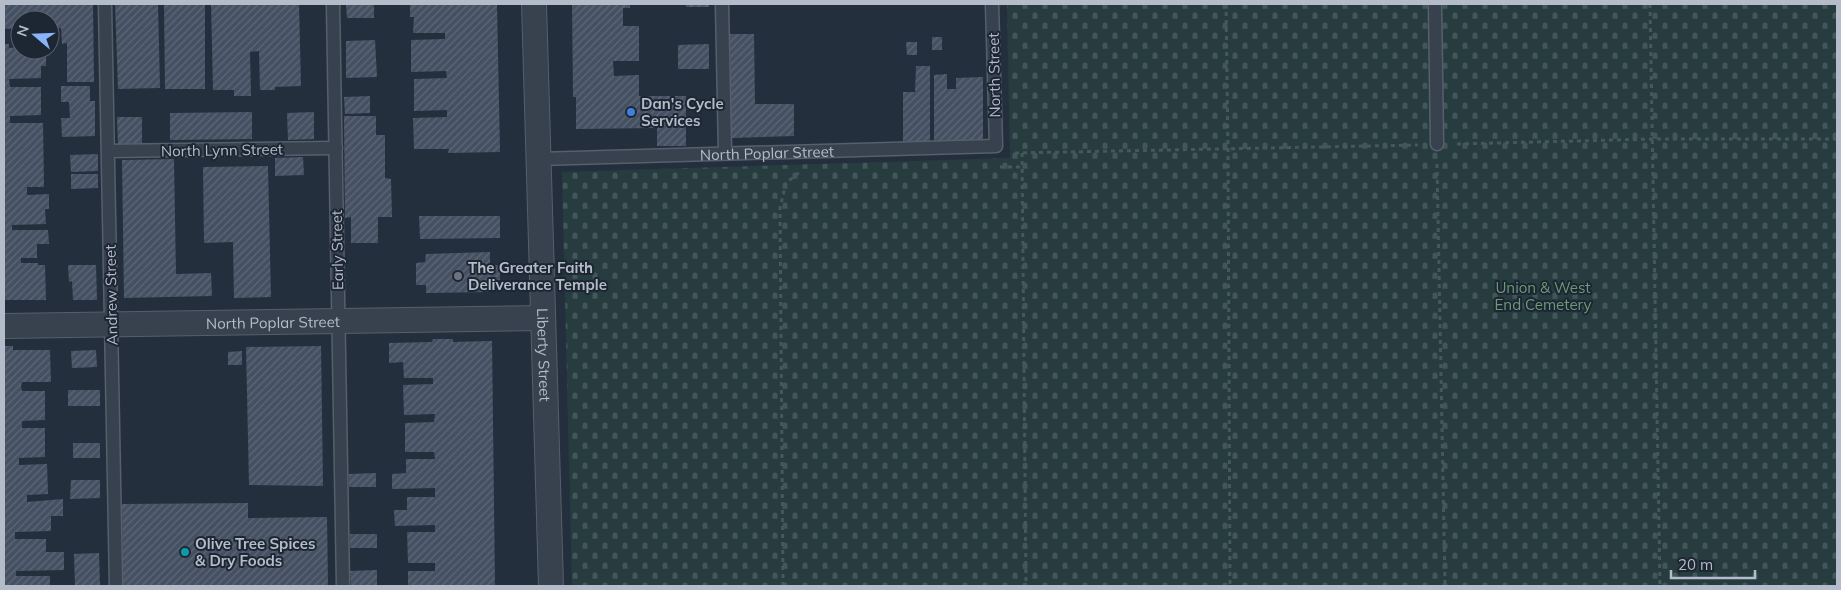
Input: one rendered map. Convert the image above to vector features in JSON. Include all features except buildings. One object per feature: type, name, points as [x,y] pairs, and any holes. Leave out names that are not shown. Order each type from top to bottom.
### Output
[{"type":"street","name":"Liberty Street","points":[[534,4],[550,586]]},
{"type":"street","name":"North Poplar Street","points":[[4,326],[543,318]]},
{"type":"lane","name":"Andrew Street","points":[[106,4],[116,586]]},
{"type":"lane","name":"Early Street","points":[[333,4],[343,586]]},
{"type":"lane","points":[[722,4],[725,153]]},
{"type":"lane","name":"North Street","points":[[992,4],[996,146]]},
{"type":"lane","points":[[1435,4],[1436,144]]},
{"type":"lane","name":"North Poplar Street","points":[[538,159],[996,146]]},
{"type":"lane","name":"North Lynn Street","points":[[108,152],[336,148]]},
{"type":"path","points":[[1226,4],[1230,586]]},
{"type":"path","points":[[1650,4],[1660,586]]},
{"type":"path","points":[[1436,144],[1445,586]]},
{"type":"path","points":[[1022,153],[1026,586]]},
{"type":"path","points":[[992,168],[1022,167]]},
{"type":"path","points":[[783,586],[780,208],[786,183],[802,170]]},
{"type":"green space","name":"Union & West End Cemetery","points":[[1007,4],[1837,4],[1837,586],[572,586],[562,172],[1010,158]]},
{"type":"place","name":"Dan's Cycle Services","points":[[631,112]]},
{"type":"place","name":"The Greater Faith Deliverance Temple","points":[[458,276]]},
{"type":"place","name":"Olive Tree Spices & Dry Foods","points":[[185,552]]}]
